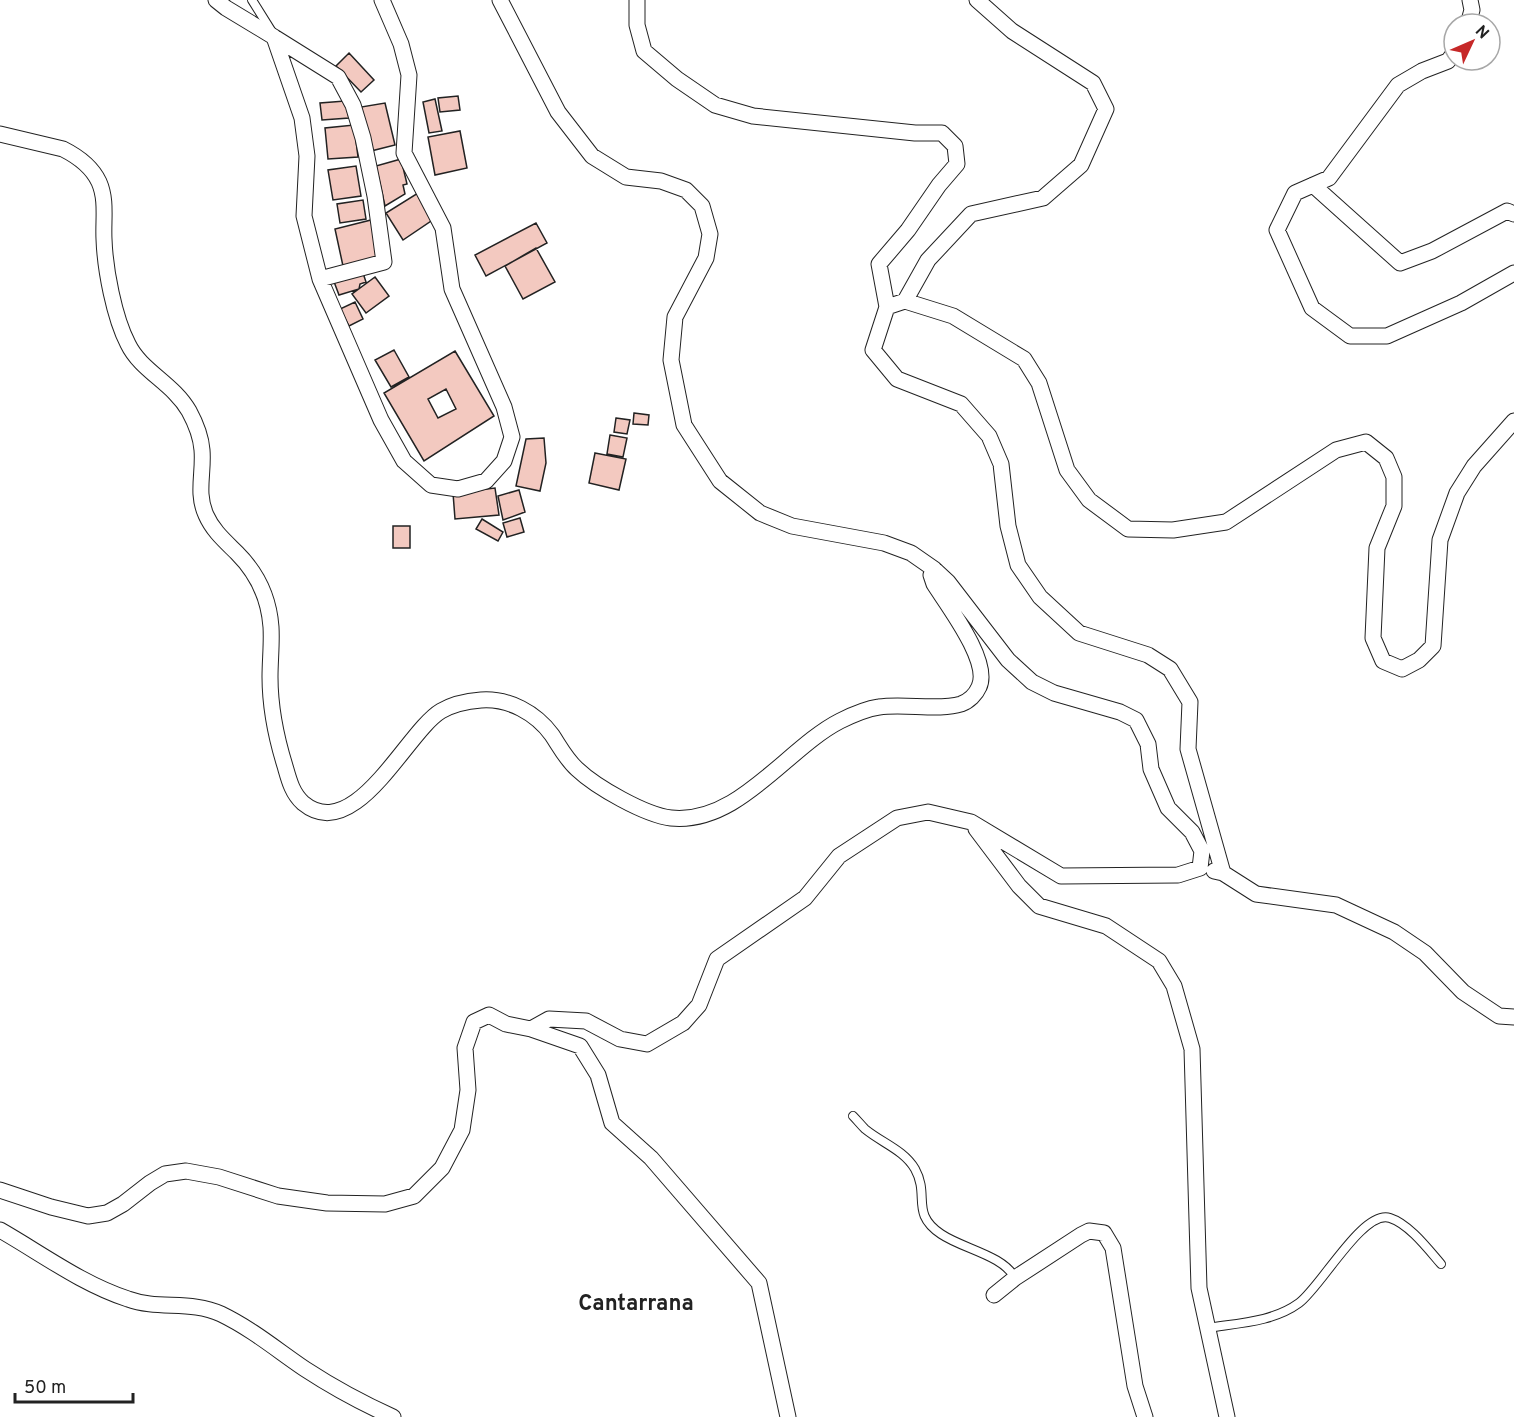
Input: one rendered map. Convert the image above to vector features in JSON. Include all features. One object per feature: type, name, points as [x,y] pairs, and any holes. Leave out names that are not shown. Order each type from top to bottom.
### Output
[{"type":"street","points":[[216,0],[338,78],[353,105],[363,138],[375,196],[384,262],[320,279]]},
{"type":"street","points":[[274,37],[302,118],[307,156],[304,216],[320,279],[381,420],[404,461],[431,485],[458,489],[486,481],[504,461],[512,437],[504,407],[452,289],[444,228],[404,153],[409,75],[401,44],[382,0]]},
{"type":"street","points":[[500,0],[558,112],[592,156],[626,177],[661,181],[686,190],[702,206],[711,234],[706,258],[675,317],[671,360],[684,425],[720,482],[760,513],[792,526],[884,543],[911,553],[934,568],[955,591],[1008,660],[1032,682],[1053,693],[1120,712],[1136,720],[1148,744],[1151,769],[1168,808],[1192,832],[1202,851],[1200,868]]},
{"type":"street","points":[[637,0],[637,25],[644,51],[677,79],[715,105],[753,116],[915,133],[942,133],[955,146],[957,164],[939,185],[908,230],[879,264],[887,307],[873,350],[897,379],[961,404],[989,436],[1001,464],[1008,526],[1018,565],[1040,597],[1079,633],[1148,655],[1170,669],[1190,702],[1188,749],[1223,873]]},
{"type":"street","points":[[905,301],[928,260],[971,214],[1042,198],[1082,165],[1106,109],[1093,83],[1012,31],[977,0]]},
{"type":"street","points":[[1442,63],[1422,71],[1398,85],[1329,178],[1295,193],[1277,230],[1312,308],[1350,336],[1387,336],[1461,303],[1514,273]]},
{"type":"street","points":[[0,134],[71,153],[85,164],[100,185],[104,202],[104,241],[110,290],[127,343],[140,361],[170,386],[195,423],[202,450],[200,486],[202,505],[211,526],[246,563],[260,585],[265,598],[271,626],[272,714],[282,759],[291,788],[302,802],[316,810],[332,812],[361,799],[409,746],[425,724],[441,711],[459,704],[484,699],[506,702],[528,712],[551,733],[563,755],[579,771],[603,788],[648,813],[673,818],[696,817],[715,810],[746,794],[778,770],[808,742],[842,720],[877,707],[962,704],[977,692],[981,682],[980,663],[934,584],[931,575],[934,568]]},
{"type":"street","points":[[1314,185],[1400,263],[1432,252],[1507,211],[1514,214]]},
{"type":"street","points":[[887,307],[905,301],[953,316],[1024,359],[1039,383],[1067,470],[1089,500],[1128,529],[1173,530],[1226,522],[1336,450],[1366,442],[1386,458],[1394,477],[1394,506],[1377,548],[1373,638],[1383,661],[1402,669],[1419,660],[1433,646],[1440,540],[1458,494],[1474,466],[1514,421]]},
{"type":"street","points":[[531,1029],[549,1019],[586,1021],[620,1039],[646,1044],[683,1023],[699,1005],[717,959],[805,898],[839,856],[897,818],[928,812],[971,822],[1061,876],[1178,875],[1200,868],[1223,873],[1256,894],[1336,905],[1394,932],[1425,954],[1463,992],[1499,1016],[1514,1017]]},
{"type":"street","points":[[971,822],[1019,886],[1039,906],[1106,926],[1160,961],[1174,986],[1192,1049],[1199,1288],[1227,1417]]},
{"type":"street","points":[[0,1190],[51,1207],[88,1216],[107,1213],[165,1174],[186,1171],[219,1177],[278,1196],[327,1203],[386,1203],[414,1196],[442,1168],[462,1130],[468,1090],[465,1048],[474,1022],[489,1015],[506,1024],[531,1029],[580,1046],[598,1075],[612,1123],[651,1158],[759,1283],[788,1417]]},
{"type":"street","points":[[0,1230],[84,1281],[129,1300],[156,1305],[182,1304],[219,1313],[248,1328],[307,1370],[393,1417]]},
{"type":"street","points":[[994,1295],[1015,1278],[1081,1235],[1089,1231],[1104,1233],[1113,1248],[1133,1375],[1144,1417]]},
{"type":"lane","points":[[252,0],[274,37]]},
{"type":"lane","points":[[853,1116],[865,1129],[899,1152],[914,1167],[922,1188],[922,1210],[931,1226],[943,1235],[1002,1264],[1015,1278]]},
{"type":"lane","points":[[1207,1328],[1263,1320],[1276,1316],[1299,1303],[1315,1288],[1344,1249],[1363,1229],[1375,1219],[1382,1217],[1389,1217],[1398,1222],[1416,1236],[1441,1264]]},
{"type":"building","points":[[349,53],[374,80],[361,92],[336,66]]},
{"type":"building","points":[[458,96],[460,110],[440,112],[438,98]]},
{"type":"building","points":[[435,99],[442,131],[429,133],[423,102]]},
{"type":"building","points":[[345,101],[349,118],[322,120],[320,103]]},
{"type":"building","points":[[385,103],[395,145],[371,151],[361,107]]},
{"type":"building","points":[[354,125],[358,157],[328,159],[325,128]]},
{"type":"building","points":[[460,131],[467,168],[435,175],[428,137]]},
{"type":"building","points":[[401,159],[407,184],[403,185],[405,194],[385,206],[376,166]]},
{"type":"building","points":[[356,166],[361,196],[333,200],[328,170]]},
{"type":"building","points":[[418,193],[434,219],[403,240],[386,213]]},
{"type":"building","points":[[363,200],[366,219],[340,223],[337,204]]},
{"type":"building","points":[[371,220],[379,257],[343,266],[335,229]]},
{"type":"building","points":[[536,223],[547,243],[486,276],[475,255]]},
{"type":"building","points":[[536,248],[555,282],[523,299],[505,266]]},
{"type":"building","points":[[362,270],[366,282],[360,284],[359,289],[339,295],[333,279]]},
{"type":"building","points":[[375,277],[389,296],[366,313],[352,294]]},
{"type":"building","points":[[355,302],[363,319],[349,326],[340,309]]},
{"type":"building","points":[[394,350],[409,377],[391,387],[375,360]]},
{"type":"building","points":[[455,351],[494,416],[424,461],[384,393]],"holes":[[[446,389],[456,409],[438,418],[428,399]]]},
{"type":"building","points":[[634,413],[649,415],[648,425],[633,424]]},
{"type":"building","points":[[616,418],[630,420],[627,434],[614,432]]},
{"type":"building","points":[[610,435],[627,438],[623,457],[607,454]]},
{"type":"building","points":[[544,438],[546,463],[540,491],[516,486],[526,439]]},
{"type":"building","points":[[595,453],[626,459],[619,490],[589,483]]},
{"type":"building","points":[[495,488],[499,515],[455,519],[453,493]]},
{"type":"building","points":[[519,490],[525,512],[503,520],[498,496]]},
{"type":"building","points":[[520,518],[524,532],[507,537],[503,523]]},
{"type":"building","points":[[482,519],[503,532],[498,541],[476,529]]},
{"type":"building","points":[[393,526],[410,526],[410,548],[393,548]]},
{"type":"district","name":"Cantarrana","points":[[636,1304]]}]
